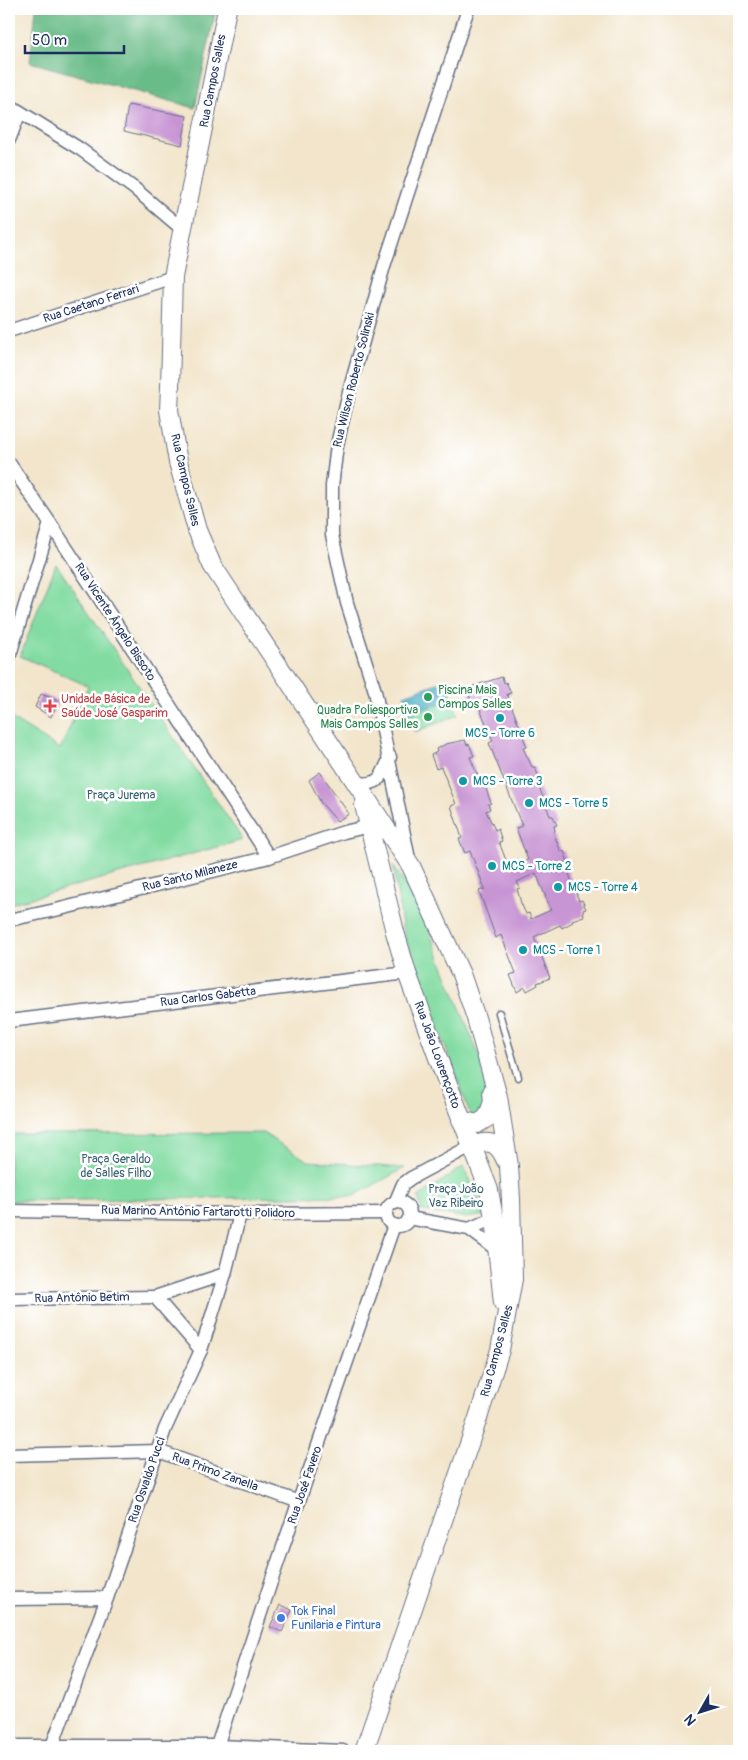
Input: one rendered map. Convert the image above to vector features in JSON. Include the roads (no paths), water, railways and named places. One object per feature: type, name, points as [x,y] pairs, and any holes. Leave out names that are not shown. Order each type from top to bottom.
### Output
[{"type":"main road","name":"Rua Campos Salles","points":[[227,9],[173,277],[169,410],[178,462],[197,530],[212,565],[411,866],[462,974],[498,1097],[509,1166],[512,1199],[513,1279],[500,1350],[364,1751]]},
{"type":"main road","name":"Rua João Lourençotto","points":[[358,786],[407,972],[461,1120],[489,1190],[494,1218],[505,1320]]},
{"type":"main road","name":"Rua Campos Salles","points":[[370,826],[389,844],[433,913]]},
{"type":"main road","points":[[461,1120],[476,1124],[487,1118],[493,1102],[492,1072]]},
{"type":"main road","points":[[471,1146],[484,1141],[493,1143],[504,1155],[509,1166]]},
{"type":"main road","points":[[494,1218],[512,1199]]},
{"type":"street","name":"Rua Wilson Roberto Solinski","points":[[411,866],[375,691],[347,602],[332,535],[332,486],[341,426],[381,276],[468,9]]},
{"type":"street","points":[[9,140],[14,108],[80,149],[135,189],[182,228]]},
{"type":"street","name":"Rua Caetano Ferrari","points":[[9,331],[173,277]]},
{"type":"street","name":"Rua Vicente Ângelo Bissoto","points":[[9,463],[269,857]]},
{"type":"street","points":[[9,658],[50,523]]},
{"type":"street","points":[[358,786],[369,784],[381,778],[390,758]]},
{"type":"street","name":"Rua Santo Milaneze","points":[[9,920],[269,857],[370,826]]},
{"type":"street","name":"Rua Carlos Gabetta","points":[[9,1021],[407,972]]},
{"type":"street","points":[[395,1202],[407,1206],[410,1212],[406,1223],[394,1225],[388,1220],[386,1213],[389,1206],[395,1202],[403,1184],[471,1146]]},
{"type":"street","name":"Rua Marino Antônio Fartarotti Polidoro","points":[[9,1210],[240,1214],[386,1213]]},
{"type":"street","name":"Rua Osvaldo Pucci","points":[[52,1746],[107,1598],[165,1429],[201,1350],[225,1274],[240,1214]]},
{"type":"street","points":[[409,1218],[469,1229],[497,1250]]},
{"type":"street","points":[[469,1229],[494,1218]]},
{"type":"street","name":"Rua José Favero","points":[[217,1746],[394,1225]]},
{"type":"street","name":"Rua Antônio Betim","points":[[9,1299],[155,1297],[225,1274]]},
{"type":"street","points":[[155,1297],[201,1350]]},
{"type":"street","name":"Rua Primo Zanella","points":[[9,1455],[158,1452],[299,1502]]},
{"type":"street","points":[[9,1599],[107,1598]]},
{"type":"street","points":[[9,1746],[217,1746],[343,1751]]},
{"type":"lane","points":[[499,1013],[518,1077]]},
{"type":"water","name":"Piscina Mais Campos Salles","points":[[448,679],[452,699],[409,714],[404,695]]},
{"type":"place","name":"Piscina Mais Campos Salles","points":[[428,697]]},
{"type":"place","name":"Unidade Básica de Saúde José Gasparim","points":[[50,706]]},
{"type":"place","name":"Quadra Poliesportiva Mais Campos Salles","points":[[428,717]]},
{"type":"place","name":"MCS - Torre 6","points":[[500,718]]},
{"type":"place","name":"MCS - Torre 3","points":[[463,781]]},
{"type":"place","name":"MCS - Torre 5","points":[[529,803]]},
{"type":"place","name":"MCS - Torre 2","points":[[492,866]]},
{"type":"place","name":"MCS - Torre 4","points":[[558,887]]},
{"type":"place","name":"MCS - Torre 1","points":[[523,950]]},
{"type":"place","name":"Tok Final Funilaria e Pintura","points":[[281,1618]]},
{"type":"park label","name":"Praça Jurema","points":[[121,795]]},
{"type":"park label","name":"Praça Geraldo de Salles Filho","points":[[116,1166]]},
{"type":"park label","name":"Praça João Vaz Ribeiro","points":[[456,1196]]}]
